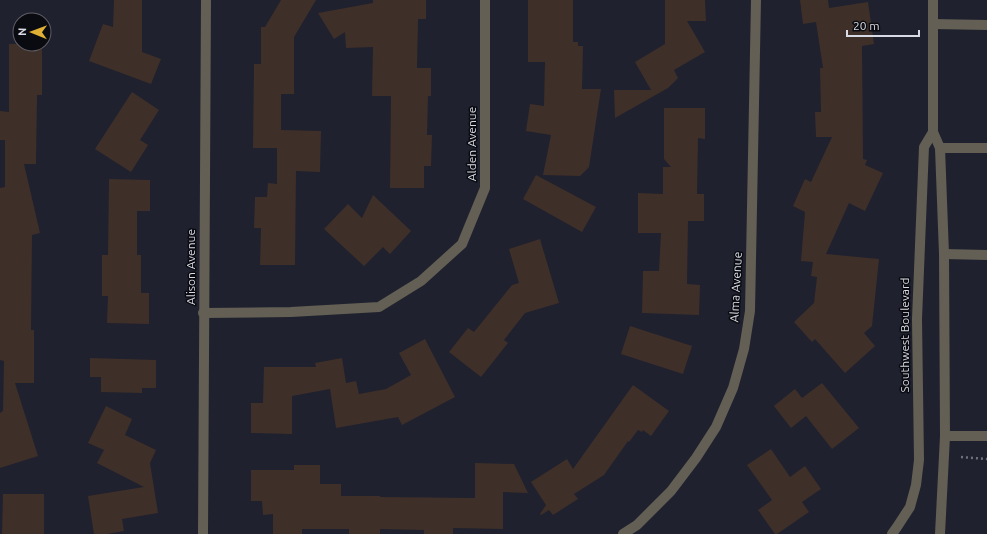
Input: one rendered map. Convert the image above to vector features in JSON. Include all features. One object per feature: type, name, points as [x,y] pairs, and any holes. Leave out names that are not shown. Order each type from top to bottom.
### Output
[{"type":"street","name":"Alison Avenue","points":[[203,534],[203,313],[206,0]]},
{"type":"street","name":"Alden Avenue","points":[[203,313],[291,312],[379,307],[421,281],[462,244],[484,188],[485,0]]},
{"type":"street","name":"Alma Avenue","points":[[623,534],[637,525],[671,491],[696,458],[716,427],[733,388],[744,349],[750,311],[756,0]]},
{"type":"street","name":"Southwest Boulevard","points":[[933,0],[933,132],[940,148],[944,254],[946,436],[940,534]]},
{"type":"street","points":[[933,24],[987,25]]},
{"type":"street","name":"Southwest Boulevard","points":[[892,534],[910,507],[916,485],[919,460],[916,319],[924,147],[933,132]]},
{"type":"street","points":[[940,148],[987,148]]},
{"type":"street","points":[[944,254],[987,255]]},
{"type":"street","points":[[946,436],[987,436]]},
{"type":"path","points":[[960,457],[987,459]]},
{"type":"building","points":[[114,0],[142,0],[142,52],[161,59],[151,84],[89,61],[103,24],[113,27]]},
{"type":"building","points":[[281,0],[316,0],[294,37],[294,94],[281,94],[281,130],[321,131],[320,172],[296,171],[295,265],[260,265],[261,228],[254,228],[255,197],[267,197],[268,183],[277,184],[277,148],[253,148],[254,64],[261,64],[261,27],[265,27]]},
{"type":"building","points":[[373,0],[426,0],[426,19],[418,19],[417,68],[431,68],[431,96],[428,96],[427,135],[432,135],[431,166],[424,166],[424,188],[390,188],[391,96],[372,96],[373,47],[346,48],[345,32],[334,39],[318,13],[373,3]]},
{"type":"building","points":[[528,0],[573,0],[573,42],[578,42],[578,46],[583,46],[582,89],[601,89],[589,167],[580,176],[543,175],[551,135],[526,131],[530,104],[544,106],[545,62],[528,62]]},
{"type":"building","points":[[665,0],[705,0],[706,21],[687,21],[705,52],[674,70],[678,78],[668,88],[615,118],[614,90],[651,90],[635,62],[665,44]]},
{"type":"building","points":[[800,0],[828,0],[829,8],[868,2],[874,44],[862,46],[863,159],[867,160],[865,165],[883,173],[865,211],[849,203],[826,254],[879,259],[872,326],[864,333],[875,346],[845,373],[815,339],[812,342],[794,322],[814,303],[817,277],[811,276],[813,262],[801,261],[805,212],[793,206],[805,179],[811,182],[832,137],[816,137],[815,112],[821,112],[820,68],[823,68],[816,22],[803,24]]},
{"type":"building","points":[[9,44],[12,44],[12,52],[42,52],[42,95],[37,95],[36,164],[24,164],[40,233],[32,235],[31,330],[34,330],[34,383],[15,383],[38,456],[0,468],[0,413],[3,411],[4,361],[0,360],[0,188],[5,187],[5,140],[0,140],[0,111],[9,112]]},
{"type":"building","points":[[132,92],[159,110],[140,140],[148,145],[131,172],[95,149]]},
{"type":"building","points":[[664,108],[705,108],[705,139],[698,138],[697,194],[704,194],[704,221],[688,221],[687,284],[700,285],[699,315],[642,313],[643,271],[659,271],[661,233],[638,233],[638,193],[663,194],[663,167],[671,167],[664,159]]},
{"type":"building","points":[[536,175],[596,207],[582,232],[523,199]]},
{"type":"building","points":[[109,179],[150,180],[150,211],[137,211],[137,255],[141,255],[141,293],[149,293],[149,324],[107,323],[108,296],[102,296],[102,255],[108,255]]},
{"type":"building","points":[[373,195],[411,231],[390,254],[383,247],[364,266],[324,229],[348,204],[362,218]]},
{"type":"building","points":[[540,239],[559,303],[525,313],[504,340],[508,343],[481,377],[449,352],[468,328],[474,332],[512,285],[519,283],[509,249]]},
{"type":"building","points":[[630,326],[692,346],[683,374],[621,354]]},
{"type":"building","points":[[425,339],[455,397],[402,425],[398,417],[336,428],[330,389],[292,396],[292,434],[251,433],[251,403],[263,403],[264,367],[316,367],[315,363],[342,358],[346,383],[356,381],[359,394],[386,389],[411,375],[399,353]]},
{"type":"building","points":[[90,358],[156,360],[156,388],[142,388],[142,393],[101,392],[101,377],[90,377]]},
{"type":"building","points":[[822,383],[859,428],[832,449],[806,416],[791,428],[774,406],[795,389],[802,398]]},
{"type":"building","points":[[633,385],[669,411],[651,436],[643,430],[642,432],[638,430],[629,442],[628,441],[604,475],[574,494],[578,499],[553,515],[549,510],[541,515],[540,514],[546,505],[531,482],[567,459],[573,469]]},
{"type":"building","points":[[106,406],[132,419],[125,435],[156,450],[150,463],[158,513],[122,519],[124,531],[107,534],[94,534],[88,496],[144,487],[97,463],[104,450],[88,443]]},
{"type":"building","points":[[771,449],[790,477],[805,466],[821,489],[802,502],[809,512],[777,534],[775,534],[758,510],[772,500],[747,465]]},
{"type":"building","points":[[475,463],[514,464],[528,493],[503,492],[503,529],[453,528],[453,534],[424,534],[424,530],[380,529],[380,534],[349,534],[349,529],[302,529],[302,534],[273,534],[273,514],[263,515],[262,501],[251,501],[251,470],[294,470],[294,465],[320,465],[320,484],[341,484],[341,496],[475,498]]},
{"type":"building","points":[[3,494],[44,494],[44,534],[2,534]]}]
